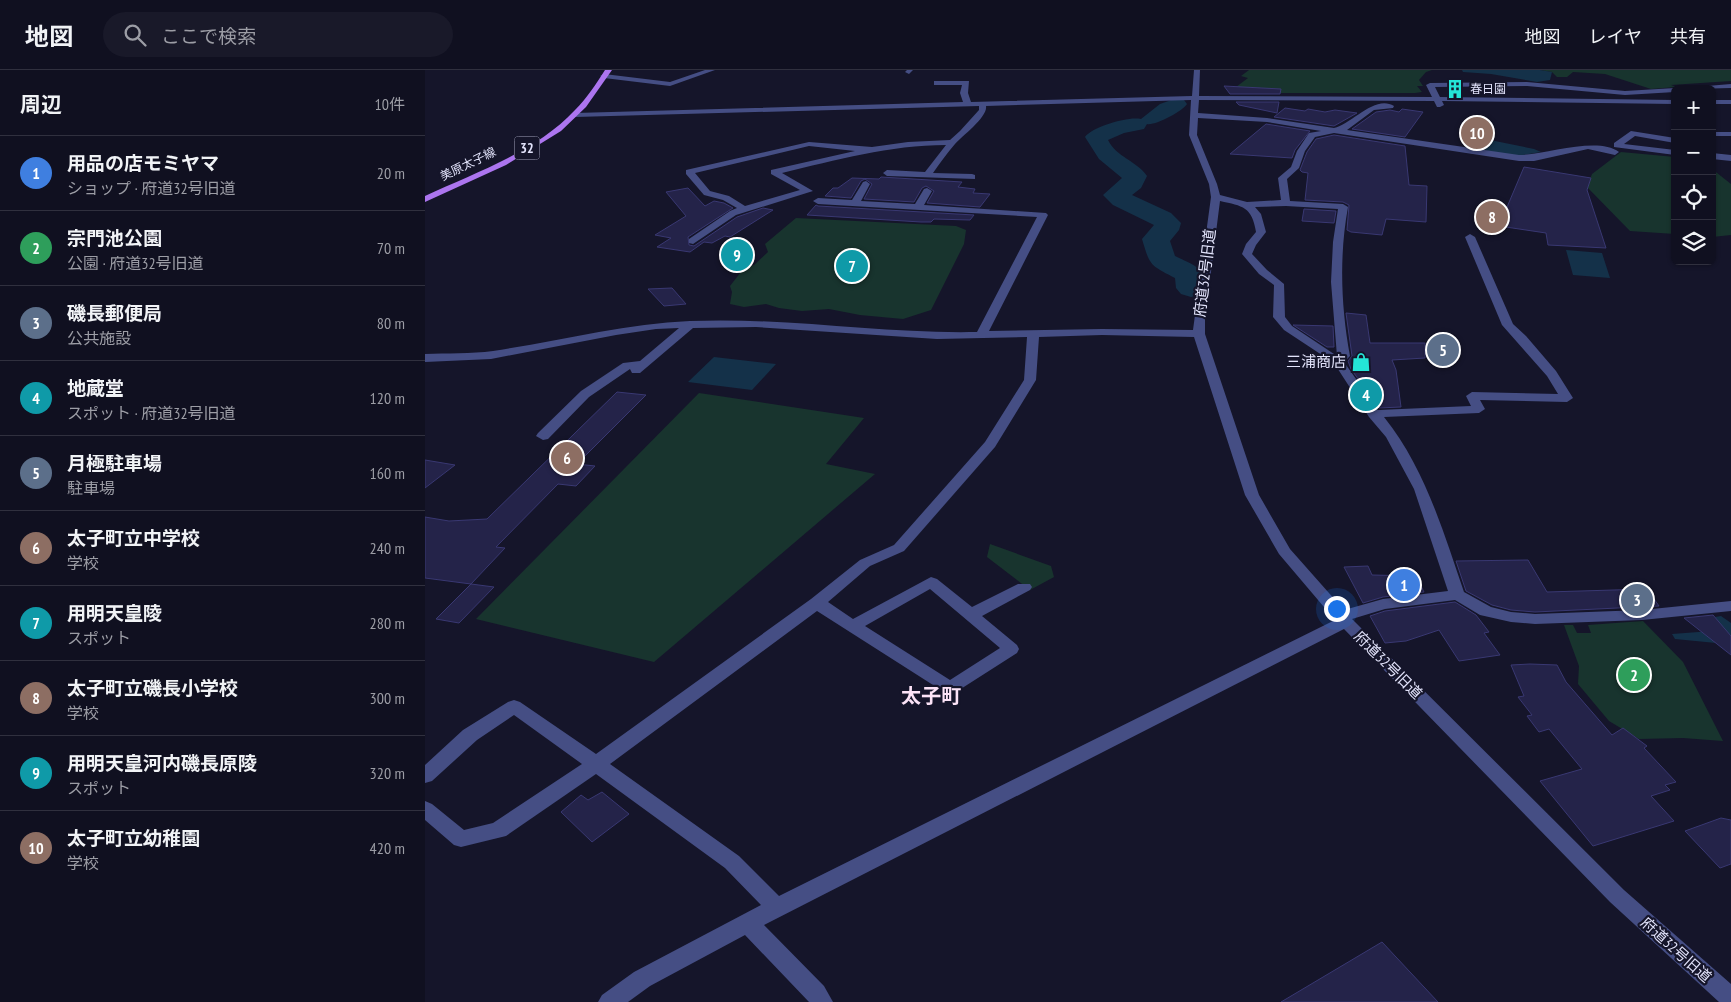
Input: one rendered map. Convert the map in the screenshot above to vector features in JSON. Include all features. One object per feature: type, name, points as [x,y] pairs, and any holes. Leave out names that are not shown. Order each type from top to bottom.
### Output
[{"type":"main road","name":"美原太子線","points":[[425,199],[517,154],[549,135],[575,115],[607,73]]},
{"type":"street","points":[[607,73],[670,84],[712,70]]},
{"type":"street","name":"府道32号旧道","points":[[1197,70],[1195,82],[1197,98],[1193,135],[1213,184],[1215,197],[1199,319],[1199,334],[1252,495],[1284,552],[1343,619],[1617,896],[1731,998]]},
{"type":"street","points":[[937,84],[966,84],[964,93],[968,104]]},
{"type":"street","points":[[1431,108],[1440,105],[1430,85],[1527,84],[1625,93],[1671,90]]},
{"type":"street","points":[[1716,87],[1731,86]]},
{"type":"street","points":[[575,115],[1197,98],[1671,102]]},
{"type":"street","points":[[1661,102],[1671,110]]},
{"type":"street","points":[[1716,102],[1731,102]]},
{"type":"street","points":[[927,175],[952,142],[963,133],[983,110],[982,103]]},
{"type":"street","points":[[1286,203],[1282,178],[1295,168],[1301,151],[1312,135],[1344,128],[1372,108],[1383,106],[1411,108]]},
{"type":"street","points":[[1194,115],[1267,120],[1331,131],[1527,158],[1581,148],[1596,148],[1615,152]]},
{"type":"street","points":[[1671,140],[1634,133],[1617,146],[1671,152]]},
{"type":"street","points":[[1716,134],[1731,134]]},
{"type":"street","points":[[767,169],[877,150],[937,142],[952,142]]},
{"type":"street","points":[[743,209],[726,198],[707,193],[689,172],[809,144],[877,150]]},
{"type":"street","points":[[1716,156],[1731,158]]},
{"type":"street","points":[[693,241],[733,213],[808,191],[747,159]]},
{"type":"street","points":[[887,172],[927,175],[973,174],[965,188]]},
{"type":"street","points":[[855,203],[866,184]]},
{"type":"street","points":[[918,207],[927,191]]},
{"type":"street","points":[[1215,197],[1249,204],[1286,203],[1343,207],[1337,257],[1339,330],[1344,356],[1338,361]]},
{"type":"street","points":[[969,210],[975,198]]},
{"type":"street","points":[[818,201],[1043,215],[981,335]]},
{"type":"street","points":[[1249,204],[1260,221],[1261,232],[1251,244],[1247,254],[1263,272],[1279,284],[1279,317],[1289,328],[1338,361],[1374,414],[1392,436],[1421,489],[1457,595]]},
{"type":"street","points":[[1374,414],[1479,409],[1471,396],[1567,398],[1552,374],[1522,338],[1508,325],[1470,237]]},
{"type":"street","points":[[425,358],[491,355],[616,332],[691,324],[757,324],[937,336],[1102,332],[1199,334]]},
{"type":"street","points":[[543,436],[585,394],[627,366],[639,367],[691,324]]},
{"type":"street","points":[[425,809],[461,839],[499,830],[596,764],[817,603],[865,563],[899,548],[990,444],[1030,380],[1033,334]]},
{"type":"street","points":[[817,603],[950,688],[1011,649],[931,582],[854,625]]},
{"type":"street","points":[[970,615],[1024,587]]},
{"type":"street","points":[[610,1002],[642,979],[777,907],[1343,619],[1383,604],[1457,595],[1486,611],[1511,617],[1535,619],[1642,614],[1731,606]]},
{"type":"street","points":[[425,776],[470,735],[514,706],[732,862],[777,907]]},
{"type":"street","points":[[748,923],[815,993],[821,1002]]},
{"type":"green space","points":[[1249,70],[1432,70],[1426,72],[1419,80],[1423,86],[1417,86],[1422,92],[1415,93],[1228,93],[1248,78],[1241,76]]},
{"type":"green space","points":[[1540,70],[1731,70],[1731,81],[1671,85],[1671,87],[1651,89],[1605,74],[1573,72],[1567,77],[1557,77],[1552,72]]},
{"type":"green space","points":[[1621,152],[1671,157],[1671,234],[1630,231],[1587,187],[1592,174]]},
{"type":"green space","points":[[1716,172],[1731,184],[1731,235],[1716,237]]},
{"type":"green space","points":[[796,218],[956,226],[966,230],[964,244],[931,310],[903,319],[860,315],[829,309],[802,311],[766,304],[744,307],[730,304],[732,292],[730,286],[744,268],[754,265],[768,252],[765,244]]},
{"type":"green space","points":[[699,393],[864,418],[826,464],[875,474],[654,662],[476,619]]},
{"type":"green space","points":[[990,544],[1051,566],[1054,577],[1030,590],[987,557]]},
{"type":"green space","points":[[1643,621],[1683,662],[1723,741],[1683,738],[1639,739],[1609,721],[1578,684],[1579,666],[1564,625],[1573,625],[1577,633],[1591,633],[1588,625]]},
{"type":"water","points":[[1462,70],[1540,70],[1552,72],[1550,80],[1537,82],[1491,74],[1463,72]]},
{"type":"water","points":[[1480,138],[1541,152],[1517,156],[1465,147],[1464,145],[1472,139]]},
{"type":"water","points":[[1566,250],[1602,253],[1610,278],[1573,275]]},
{"type":"water","points":[[714,357],[776,364],[752,390],[688,382]]},
{"type":"water","points":[[1721,616],[1731,623],[1731,638],[1716,643],[1675,639],[1672,634],[1725,630],[1715,617]]},
{"type":"building","points":[[1224,86],[1281,89],[1280,94],[1230,94]]},
{"type":"building","points":[[1236,102],[1279,102],[1277,113],[1239,105]]},
{"type":"building","points":[[1285,108],[1305,111],[1308,109],[1325,112],[1335,110],[1357,113],[1334,126],[1274,117]]},
{"type":"building","points":[[1402,109],[1423,112],[1405,137],[1352,129],[1376,112],[1390,110],[1399,112]]},
{"type":"building","points":[[1266,124],[1310,131],[1295,150],[1292,158],[1230,154]]},
{"type":"building","points":[[1334,135],[1405,146],[1409,185],[1427,186],[1426,222],[1386,219],[1382,235],[1351,232],[1347,230],[1349,205],[1343,202],[1305,200],[1308,173],[1300,170],[1307,152],[1316,139]]},
{"type":"building","points":[[1524,167],[1591,178],[1587,190],[1606,248],[1548,245],[1546,233],[1499,226]]},
{"type":"building","points":[[881,177],[962,182],[958,187],[975,189],[973,193],[990,194],[980,207],[927,203],[934,191],[926,186],[922,188],[914,202],[864,199],[872,184],[865,179],[861,181],[851,198],[825,196],[833,188],[838,188],[852,178],[879,179]]},
{"type":"building","points":[[688,188],[705,206],[714,201],[724,203],[733,208],[688,237],[689,245],[694,246],[737,217],[763,208],[773,210],[730,237],[725,236],[712,243],[704,242],[690,252],[657,247],[671,238],[655,235],[686,216],[666,192]]},
{"type":"building","points":[[816,205],[974,215],[970,220],[934,219],[931,222],[921,222],[807,215]]},
{"type":"building","points":[[1304,209],[1336,211],[1334,223],[1302,221]]},
{"type":"building","points":[[672,288],[686,304],[664,306],[648,289]]},
{"type":"building","points":[[1346,313],[1366,315],[1370,343],[1425,343],[1425,358],[1392,360],[1396,370],[1401,407],[1379,408],[1351,369],[1348,361],[1352,356]]},
{"type":"building","points":[[1293,325],[1333,326],[1334,347],[1327,347]]},
{"type":"building","points":[[617,392],[646,395],[577,464],[595,466],[576,486],[558,484],[496,547],[505,548],[471,584],[425,578],[425,517],[449,521],[487,519]]},
{"type":"building","points":[[425,460],[455,465],[425,488]]},
{"type":"building","points":[[1528,560],[1547,592],[1647,589],[1659,606],[1535,612],[1511,610],[1492,605],[1466,591],[1456,561]]},
{"type":"building","points":[[1368,566],[1372,575],[1416,576],[1424,592],[1383,597],[1363,603],[1344,567]]},
{"type":"building","points":[[471,584],[494,587],[459,623],[436,619]]},
{"type":"building","points":[[1455,602],[1476,615],[1489,632],[1484,633],[1500,655],[1459,661],[1439,630],[1406,641],[1385,643],[1370,616],[1385,611]]},
{"type":"building","points":[[1713,615],[1731,636],[1731,655],[1684,618]]},
{"type":"building","points":[[1511,665],[1557,665],[1566,682],[1612,735],[1623,728],[1647,746],[1644,748],[1676,782],[1665,785],[1670,790],[1651,796],[1674,821],[1593,846],[1540,781],[1582,769],[1549,729],[1539,732],[1527,716],[1532,715],[1518,697],[1524,696]]},
{"type":"building","points":[[602,792],[629,814],[592,842],[561,812],[581,795],[588,800]]},
{"type":"building","points":[[1721,818],[1731,820],[1731,864],[1720,868],[1685,831]]},
{"type":"building","points":[[1382,942],[1438,1002],[1281,1002]]},
{"type":"waterway","points":[[1151,119],[1167,108],[1177,104]]},
{"type":"waterway","points":[[1136,124],[1117,128],[1096,137],[1107,155],[1135,176],[1132,183],[1116,195],[1168,223],[1166,230],[1156,239],[1163,261],[1189,274],[1191,288]]},
{"type":"place","name":"春日園","points":[[1455,89]]},
{"type":"place","name":"太子町立幼稚園","points":[[1477,133]]},
{"type":"place","name":"太子町立磯長小学校","points":[[1492,217]]},
{"type":"place","name":"用明天皇河内磯長原陵","points":[[737,255]]},
{"type":"place","name":"用明天皇陵","points":[[852,266]]},
{"type":"place","name":"月極駐車場","points":[[1443,350]]},
{"type":"place","name":"三浦商店","points":[[1361,362]]},
{"type":"place","name":"地蔵堂","points":[[1366,395]]},
{"type":"place","name":"太子町立中学校","points":[[567,458]]},
{"type":"place","name":"用品の店モミヤマ","points":[[1404,585]]},
{"type":"place","name":"磯長郵便局","points":[[1637,600]]},
{"type":"place","name":"宗門池公園","points":[[1634,675]]},
{"type":"district","name":"太子町","points":[[931,696]]}]
